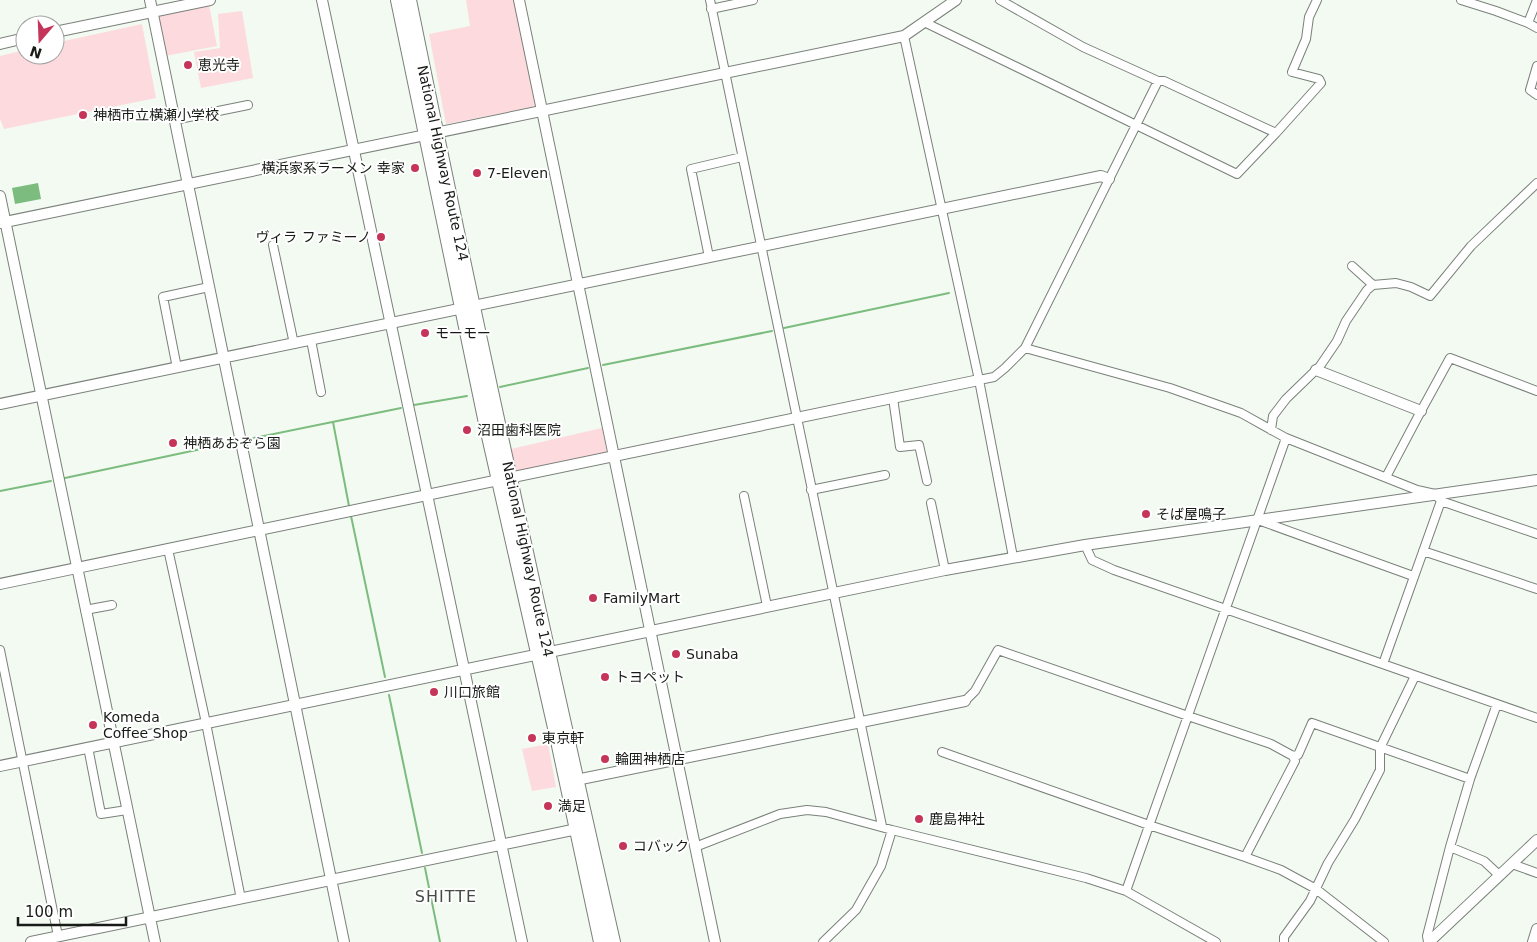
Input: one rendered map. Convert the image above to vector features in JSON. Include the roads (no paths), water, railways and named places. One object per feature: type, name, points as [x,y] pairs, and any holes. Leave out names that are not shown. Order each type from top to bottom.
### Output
[{"type":"highway","name":"National Highway Route 124","points":[[398,0],[431,135],[543,653],[601,942]]},
{"type":"highway","name":"National Highway Route 124","points":[[409,0],[431,135]]},
{"type":"highway","name":"National Highway Route 124","points":[[543,653],[576,780],[613,942]]},
{"type":"street","points":[[150,0],[344,942]]},
{"type":"street","points":[[65,30],[210,0]]},
{"type":"street","points":[[322,0],[522,942]]},
{"type":"street","points":[[519,0],[714,942]]},
{"type":"street","points":[[710,0],[882,826]]},
{"type":"street","points":[[711,9],[753,0]]},
{"type":"street","points":[[3,223],[904,36],[956,0]]},
{"type":"street","points":[[1000,0],[1082,46],[1158,81],[1164,81],[1276,133]]},
{"type":"street","points":[[924,22],[1237,174],[1321,83],[1319,79],[1292,72],[1306,40],[1309,17],[1317,0]]},
{"type":"street","points":[[1461,0],[1496,11],[1537,28]]},
{"type":"street","points":[[1528,23],[1537,0]]},
{"type":"street","points":[[904,36],[979,380],[1013,557]]},
{"type":"street","points":[[0,44],[15,40]]},
{"type":"street","points":[[1537,66],[1530,90],[1537,95]]},
{"type":"street","points":[[0,584],[994,377],[1006,368],[1025,348],[1158,81]]},
{"type":"street","points":[[174,120],[248,105]]},
{"type":"street","points":[[709,258],[691,169],[742,157]]},
{"type":"street","points":[[0,404],[1101,176],[1109,179]]},
{"type":"street","points":[[1271,430],[1273,416],[1286,399],[1316,370],[1337,341],[1346,321],[1373,285],[1396,283],[1411,287],[1430,296],[1471,246],[1537,183]]},
{"type":"street","points":[[0,196],[3,223],[42,396],[155,942]]},
{"type":"street","points":[[273,245],[294,344]]},
{"type":"street","points":[[1352,266],[1373,285]]},
{"type":"street","points":[[176,368],[163,297],[209,287]]},
{"type":"street","points":[[310,340],[321,392]]},
{"type":"street","points":[[1025,348],[1170,388],[1241,413],[1286,438],[1417,490],[1537,534]]},
{"type":"street","points":[[1386,477],[1450,358],[1537,391]]},
{"type":"street","points":[[1316,370],[1421,411]]},
{"type":"street","points":[[893,398],[900,447],[919,445],[927,481]]},
{"type":"street","points":[[1126,891],[1286,438]]},
{"type":"street","points":[[812,490],[885,475]]},
{"type":"street","points":[[0,766],[832,592],[1013,557],[1256,520],[1438,498],[1537,480]]},
{"type":"street","points":[[744,496],[767,606]]},
{"type":"street","points":[[1382,664],[1423,551],[1438,498]]},
{"type":"street","points":[[931,503],[945,570]]},
{"type":"street","points":[[1256,520],[1414,576]]},
{"type":"street","points":[[1085,545],[1092,560],[1114,570],[1537,718]]},
{"type":"street","points":[[168,549],[206,723],[241,899]]},
{"type":"street","points":[[1423,551],[1537,589]]},
{"type":"street","points":[[85,610],[112,604]]},
{"type":"street","points":[[0,650],[58,936]]},
{"type":"street","points":[[576,780],[964,701],[974,691],[998,650],[1271,744],[1293,756],[1295,761],[1245,857]]},
{"type":"street","points":[[1284,942],[1284,937],[1310,901],[1328,862],[1355,819],[1380,770],[1380,748],[1416,676]]},
{"type":"street","points":[[1428,942],[1427,936],[1470,779],[1498,704]]},
{"type":"street","points":[[1293,756],[1298,755],[1312,723],[1470,779]]},
{"type":"street","points":[[88,748],[101,814],[127,810]]},
{"type":"street","points":[[942,752],[1281,870],[1316,889],[1384,942]]},
{"type":"street","points":[[695,847],[780,814],[807,810],[826,812],[1086,878],[1126,891],[1216,942]]},
{"type":"street","points":[[31,942],[577,829]]},
{"type":"street","points":[[823,942],[856,910],[881,866],[892,830]]},
{"type":"street","points":[[1428,942],[1537,840]]},
{"type":"street","points":[[1450,847],[1484,861],[1499,876]]},
{"type":"street","points":[[1512,864],[1537,872]]},
{"type":"street","points":[[1532,942],[1537,930]]},
{"type":"waterway","points":[[784,328],[949,293]]},
{"type":"waterway","points":[[603,365],[772,331]]},
{"type":"waterway","points":[[500,387],[588,368]]},
{"type":"waterway","points":[[414,405],[467,396]]},
{"type":"waterway","points":[[249,439],[401,408]]},
{"type":"waterway","points":[[333,422],[349,506]]},
{"type":"waterway","points":[[65,478],[234,442]]},
{"type":"waterway","points":[[0,491],[51,481]]},
{"type":"waterway","points":[[351,516],[385,677]]},
{"type":"waterway","points":[[389,695],[422,853]]},
{"type":"waterway","points":[[425,868],[440,942]]},
{"type":"place","name":"恵光寺","points":[[188,65]]},
{"type":"place","name":"神栖市立横瀬小学校","points":[[83,115]]},
{"type":"place","name":"横浜家系ラーメン 幸家","points":[[415,168]]},
{"type":"place","name":"7-Eleven","points":[[477,173]]},
{"type":"place","name":"ヴィラ ファミーノ","points":[[381,237]]},
{"type":"place","name":"モーモー","points":[[425,333]]},
{"type":"place","name":"沼田歯科医院","points":[[467,430]]},
{"type":"place","name":"神栖あおぞら園","points":[[173,443]]},
{"type":"place","name":"そば屋鳴子","points":[[1146,514]]},
{"type":"place","name":"FamilyMart","points":[[593,598]]},
{"type":"place","name":"Sunaba","points":[[676,654]]},
{"type":"place","name":"トヨペット","points":[[605,677]]},
{"type":"place","name":"川口旅館","points":[[434,692]]},
{"type":"place","name":"Komeda Coffee Shop","points":[[93,725]]},
{"type":"place","name":"東京軒","points":[[532,738]]},
{"type":"place","name":"輪囲神栖店","points":[[605,759]]},
{"type":"place","name":"満足","points":[[548,806]]},
{"type":"place","name":"鹿島神社","points":[[919,819]]},
{"type":"place","name":"コバック","points":[[623,846]]},
{"type":"district","name":"SHITTE","points":[[446,896]]}]
